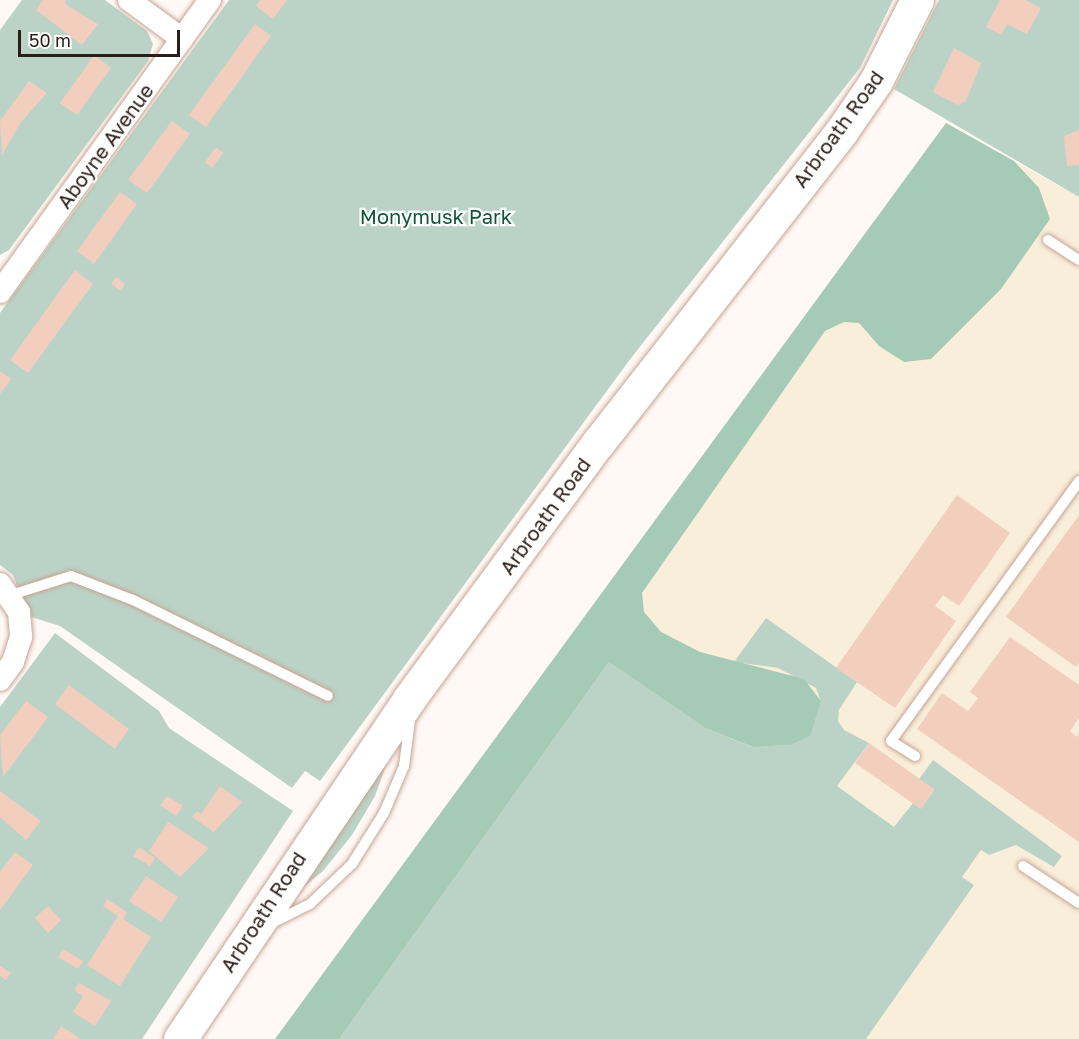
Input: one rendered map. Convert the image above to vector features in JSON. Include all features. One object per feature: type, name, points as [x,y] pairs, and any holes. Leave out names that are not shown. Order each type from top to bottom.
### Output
[{"type":"main road","name":"Arbroath Road","points":[[180,1039],[409,699],[598,443],[841,132],[876,81],[917,0]]},
{"type":"street","points":[[129,0],[182,39]]},
{"type":"street","name":"Aboyne Avenue","points":[[1,288],[210,0]]},
{"type":"street","points":[[0,680],[13,662],[21,637],[19,612],[5,589]]},
{"type":"lane","points":[[1048,240],[1079,260]]},
{"type":"lane","points":[[915,756],[891,741],[1079,481]]},
{"type":"lane","points":[[5,589],[71,576],[133,600],[328,696]]},
{"type":"lane","points":[[249,934],[310,904],[352,864],[384,813],[404,766],[412,722],[409,699]]},
{"type":"lane","points":[[1023,866],[1079,903]]},
{"type":"shaded area","points":[[946,123],[1079,197],[1079,1039],[275,1039]]},
{"type":"green space","points":[[22,0],[105,0],[147,31],[153,44],[148,61],[9,250],[0,255],[0,30]]},
{"type":"green space","name":"Monymusk Park","points":[[229,0],[893,0],[860,68],[631,358],[320,781],[305,771],[292,788],[60,626],[28,616],[13,575],[0,565],[0,313]]},
{"type":"green space","points":[[939,0],[1079,0],[1079,197],[894,89]]},
{"type":"green space","points":[[946,123],[1014,161],[1039,188],[1050,219],[1001,289],[931,359],[904,362],[879,346],[859,323],[844,322],[825,331],[642,593],[644,612],[661,632],[700,652],[804,679],[821,701],[810,736],[790,745],[753,747],[705,728],[609,662],[339,1039],[275,1039]]},
{"type":"green space","points":[[766,618],[857,682],[839,710],[838,721],[844,730],[869,743],[837,786],[894,827],[913,803],[921,808],[934,790],[919,779],[933,760],[1062,856],[1054,867],[1016,845],[989,855],[981,850],[962,877],[974,885],[866,1039],[339,1039],[609,662],[705,728],[752,747],[790,745],[821,702],[816,688],[778,668],[734,662]]},
{"type":"green space","points":[[55,633],[159,711],[169,728],[293,811],[142,1039],[0,1039],[0,707]]},
{"type":"green space","points":[[391,751],[375,796],[352,835],[323,871],[289,899]]},
{"type":"building","points":[[43,0],[66,0],[65,4],[98,24],[82,45],[36,10]]},
{"type":"building","points":[[260,0],[287,0],[273,19],[256,6]]},
{"type":"building","points":[[1000,0],[1025,0],[1041,8],[1027,34],[1007,24],[1001,35],[986,27]]},
{"type":"building","points":[[255,24],[271,36],[206,127],[189,115]]},
{"type":"building","points":[[954,48],[981,63],[966,101],[958,105],[933,92]]},
{"type":"building","points":[[94,55],[111,68],[77,115],[60,103]]},
{"type":"building","points":[[29,81],[47,93],[21,122],[2,155],[0,121]]},
{"type":"building","points":[[172,121],[190,134],[147,193],[128,180]]},
{"type":"building","points":[[1079,130],[1079,165],[1067,166],[1064,136]]},
{"type":"building","points":[[216,147],[223,153],[212,168],[205,162]]},
{"type":"building","points":[[120,192],[137,204],[94,264],[77,251]]},
{"type":"building","points":[[75,270],[93,284],[28,373],[10,360]]},
{"type":"building","points":[[116,277],[125,284],[121,291],[111,284]]},
{"type":"building","points":[[0,371],[11,379],[0,394]]},
{"type":"building","points":[[957,495],[1010,533],[959,606],[943,595],[935,606],[956,621],[895,708],[836,668]]},
{"type":"building","points":[[1079,515],[1079,663],[1076,667],[1006,617]]},
{"type":"building","points":[[1010,637],[1079,685],[1079,718],[1070,731],[1077,737],[1079,733],[1079,842],[917,729],[942,693],[968,711],[978,698],[970,692]]},
{"type":"building","points":[[69,685],[129,729],[115,749],[55,704]]},
{"type":"building","points":[[26,701],[48,717],[3,777],[0,735]]},
{"type":"building","points":[[869,743],[934,789],[921,809],[855,763]]},
{"type":"building","points":[[220,786],[242,802],[214,832],[192,817],[197,811],[201,814]]},
{"type":"building","points":[[0,791],[41,821],[26,840],[0,817]]},
{"type":"building","points":[[167,796],[183,806],[176,816],[160,805]]},
{"type":"building","points":[[168,822],[209,848],[180,877],[149,851]]},
{"type":"building","points":[[139,847],[155,858],[150,866],[133,856]]},
{"type":"building","points":[[15,852],[33,865],[0,910],[0,872]]},
{"type":"building","points":[[146,876],[178,897],[161,922],[129,901]]},
{"type":"building","points":[[107,899],[127,912],[123,919],[151,937],[120,986],[87,965],[118,916],[103,906]]},
{"type":"building","points":[[48,906],[61,920],[48,933],[35,918]]},
{"type":"building","points":[[63,949],[83,961],[78,969],[58,957]]},
{"type":"building","points":[[0,966],[11,973],[6,980],[0,976]]},
{"type":"building","points":[[79,983],[111,1001],[95,1026],[73,1012],[83,996],[74,990]]},
{"type":"building","points":[[61,1026],[81,1039],[53,1039]]}]
